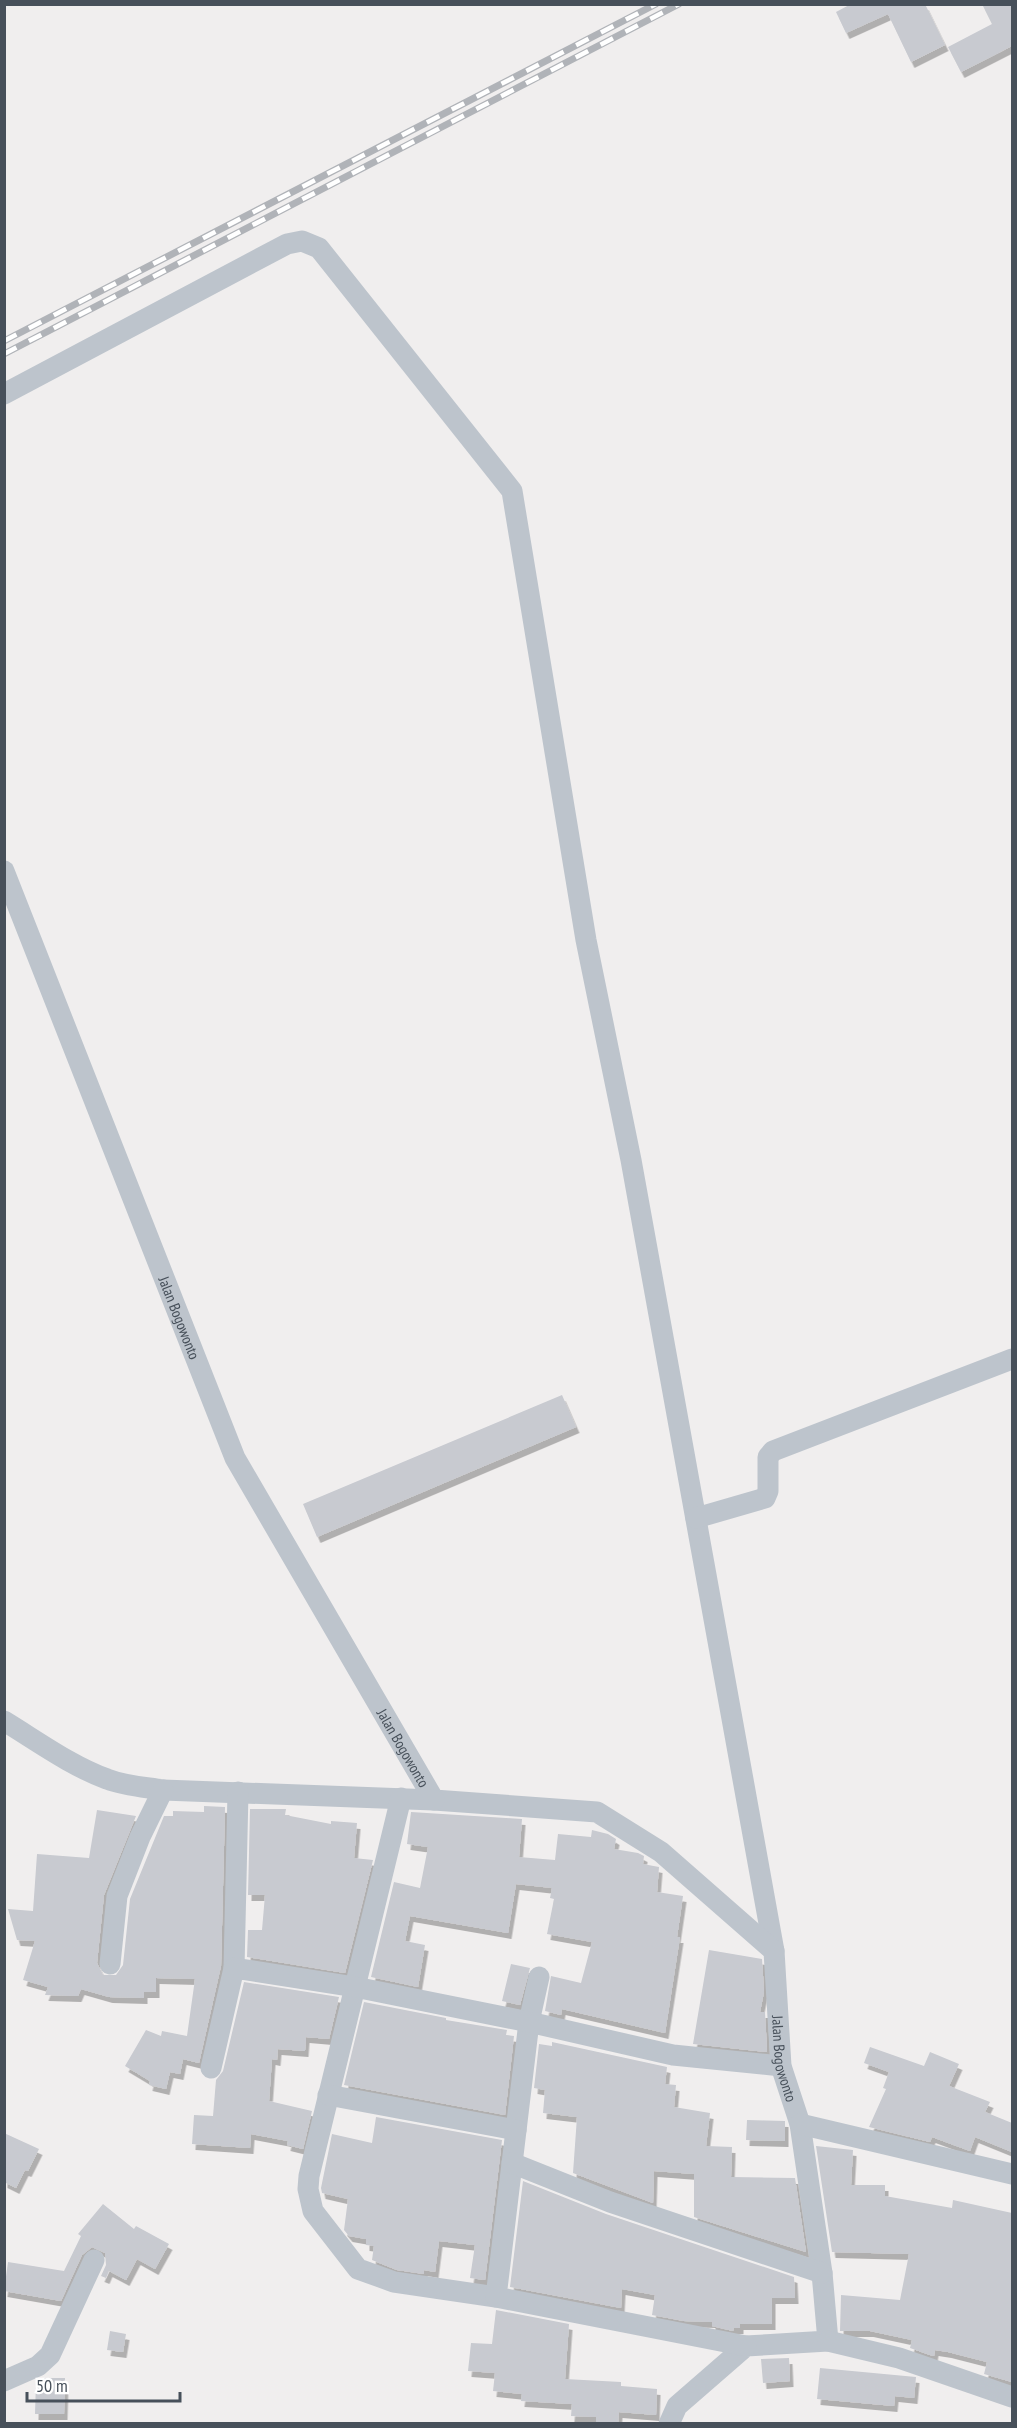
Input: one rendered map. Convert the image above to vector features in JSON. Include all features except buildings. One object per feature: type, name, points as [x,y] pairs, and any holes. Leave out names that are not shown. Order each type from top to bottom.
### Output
[{"type":"street","points":[[4,394],[287,244],[303,241],[319,248],[504,478],[512,491],[586,940],[631,1160],[774,1952]]},
{"type":"street","name":"Jalan Bogowonto","points":[[4,871],[235,1458],[434,1800],[597,1812],[661,1852],[774,1952],[781,2066],[800,2124],[822,2273],[828,2341]]},
{"type":"street","points":[[696,1518],[765,1498],[768,1491],[768,1457],[773,1451],[1012,1359]]},
{"type":"street","points":[[4,1721],[106,1778],[127,1785],[163,1790],[434,1800]]},
{"type":"street","points":[[110,1964],[117,1896],[140,1837],[163,1790]]},
{"type":"street","points":[[211,2068],[234,1968],[238,1792]]},
{"type":"street","points":[[401,1798],[328,2095],[308,2189],[313,2211],[352,2264],[370,2275],[394,2282],[496,2297],[746,2346],[828,2341],[899,2358],[1012,2397]]},
{"type":"street","points":[[234,1968],[355,1987],[529,2022],[673,2055],[781,2066]]},
{"type":"street","points":[[496,2297],[529,2022],[539,1977]]},
{"type":"street","points":[[328,2095],[516,2130]]},
{"type":"street","points":[[800,2124],[1012,2174]]},
{"type":"street","points":[[512,2163],[610,2202],[822,2273]]},
{"type":"street","points":[[4,2381],[38,2366],[50,2355],[94,2260]]},
{"type":"street","points":[[669,2424],[677,2406],[746,2346]]},
{"type":"railway","points":[[4,341],[656,4]]},
{"type":"railway","points":[[4,354],[679,4]]}]
